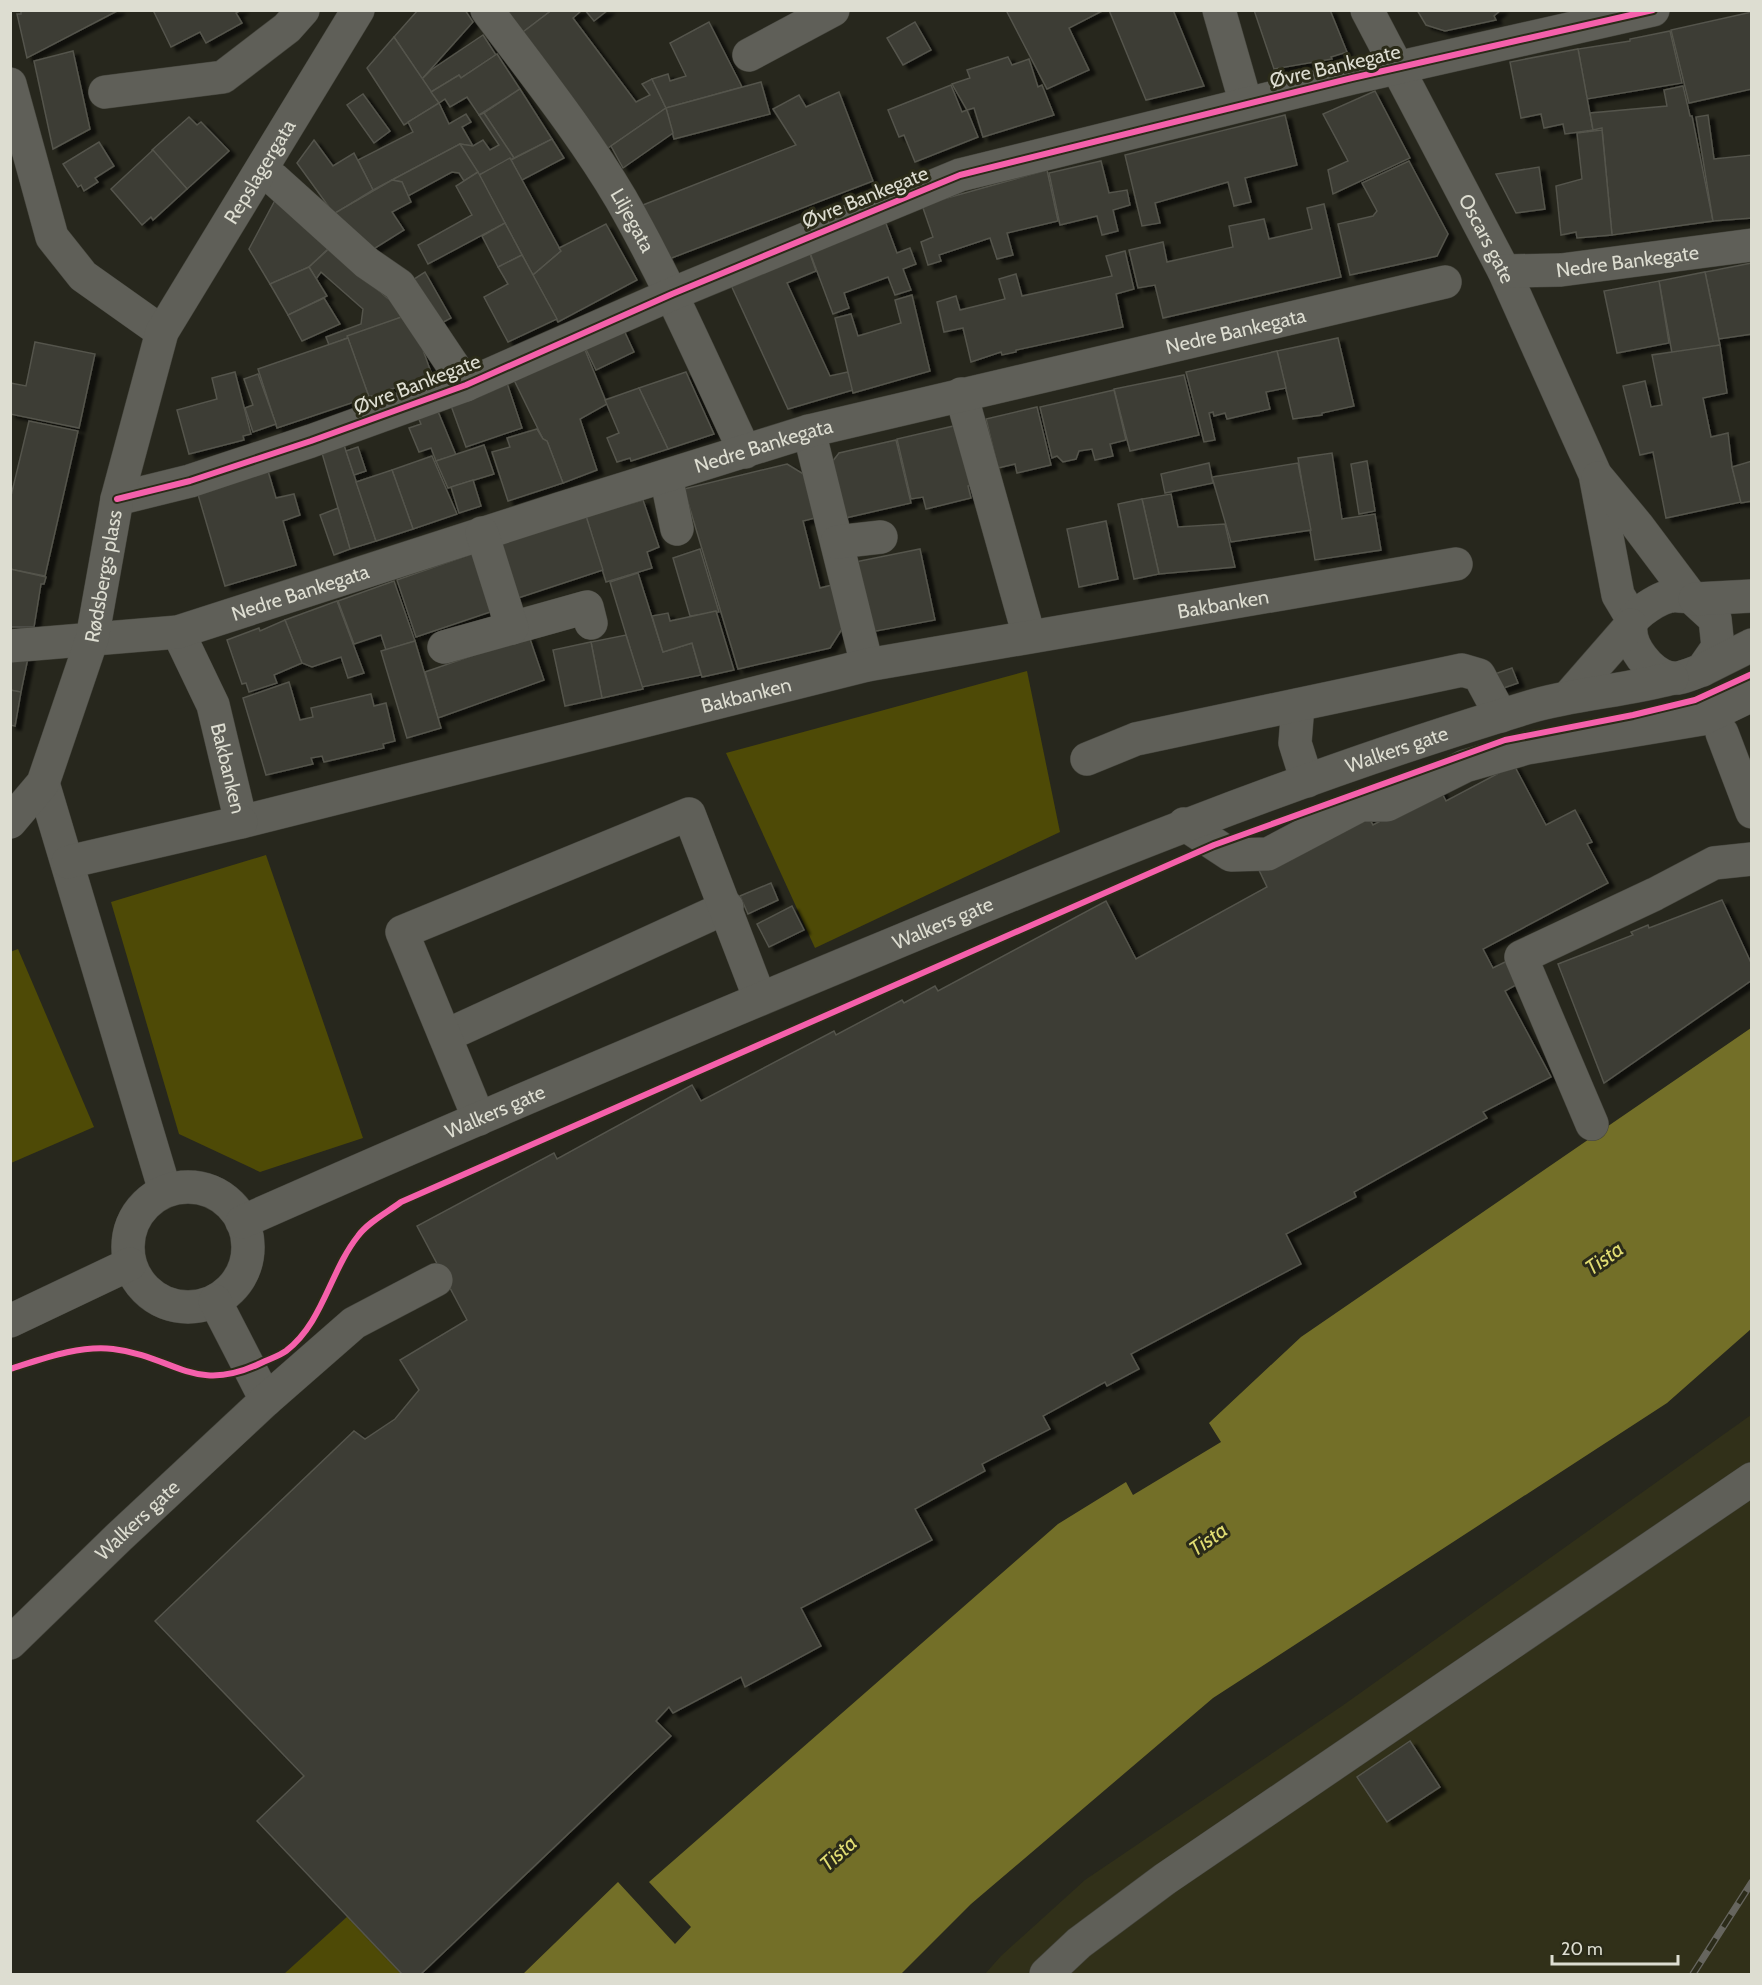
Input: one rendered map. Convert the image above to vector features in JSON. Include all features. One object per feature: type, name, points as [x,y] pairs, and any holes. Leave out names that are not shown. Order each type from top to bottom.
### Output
[{"type":"street","points":[[105,92],[223,77],[287,28],[303,10]]},
{"type":"street","name":"Repslagergata","points":[[162,332],[261,171],[332,24],[358,10]]},
{"type":"street","name":"Liljegata","points":[[487,10],[567,117],[614,190],[672,294],[745,452]]},
{"type":"street","points":[[749,55],[833,10]]},
{"type":"street","points":[[1219,10],[1246,104]]},
{"type":"street","name":"Oscars gate","points":[[1367,10],[1504,271],[1595,474],[1618,595],[1632,623]]},
{"type":"street","name":"Øvre Bankegate","points":[[117,499],[190,481],[311,441],[466,385],[672,294],[960,175],[1246,104],[1653,10]]},
{"type":"street","points":[[10,84],[52,237],[83,276],[162,332]]},
{"type":"street","points":[[261,171],[275,180],[367,263],[399,285],[466,385]]},
{"type":"street","name":"Nedre Bankegate","points":[[1504,271],[1562,270],[1752,245]]},
{"type":"street","name":"Nedre Bankegata","points":[[10,645],[178,632],[482,533],[810,431],[1444,282]]},
{"type":"street","name":"Rødsbergs plass","points":[[43,783],[92,639],[117,499],[162,332]]},
{"type":"street","points":[[961,394],[1029,636]]},
{"type":"street","points":[[810,431],[867,665]]},
{"type":"street","name":"Oscars gate","points":[[1595,474],[1638,525],[1693,598]]},
{"type":"street","points":[[666,476],[677,529]]},
{"type":"street","points":[[482,533],[512,628]]},
{"type":"street","points":[[837,542],[881,537]]},
{"type":"street","name":"Bakbanken","points":[[178,632],[213,705],[241,822],[867,665],[1456,564]]},
{"type":"street","points":[[1569,696],[1632,623],[1652,604],[1671,596],[1693,598],[1752,596]]},
{"type":"street","points":[[1632,623],[1637,649],[1650,669],[1687,674],[1718,647],[1715,619],[1693,598]]},
{"type":"street","points":[[444,647],[587,607],[591,623]]},
{"type":"street","points":[[1569,696],[1631,689],[1687,674],[1752,645]]},
{"type":"street","points":[[1087,759],[1136,739],[1462,670],[1479,675],[1501,716]]},
{"type":"street","name":"Walkers gate","points":[[242,1222],[1042,880],[1184,824],[1306,780],[1569,696]]},
{"type":"street","points":[[1184,824],[1231,855],[1268,854],[1361,805],[1387,805],[1465,766],[1527,748],[1702,719],[1752,696]]},
{"type":"street","points":[[1298,705],[1295,743],[1306,780]]},
{"type":"street","points":[[1722,732],[1752,812]]},
{"type":"street","points":[[10,822],[43,783]]},
{"type":"street","points":[[43,783],[165,1191]]},
{"type":"street","points":[[479,1119],[402,932],[689,814],[727,907],[760,999]]},
{"type":"street","points":[[68,862],[241,822]]},
{"type":"street","points":[[1592,1124],[1521,957],[1655,894],[1714,863],[1752,860]]},
{"type":"street","points":[[446,1036],[727,907]]},
{"type":"street","points":[[192,1188],[218,1195],[232,1206],[242,1222],[248,1244],[245,1267],[238,1281],[215,1301],[195,1307],[174,1306],[164,1302],[140,1283],[130,1264],[128,1242],[134,1222],[147,1204],[165,1191],[192,1188]]},
{"type":"street","points":[[10,1321],[130,1264]]},
{"type":"street","name":"Walkers gate","points":[[12,1638],[266,1400],[354,1323],[436,1280]]},
{"type":"street","points":[[215,1301],[266,1400]]},
{"type":"street","points":[[1046,1974],[1079,1943],[1165,1879],[1752,1479]]},
{"type":"shaded area","points":[[1027,671],[1060,832],[815,948],[726,753]]},
{"type":"shaded area","points":[[266,855],[363,1138],[260,1172],[179,1134],[111,902]]},
{"type":"shaded area","points":[[18,949],[94,1127],[11,1163],[10,952]]},
{"type":"shaded area","points":[[1751,1415],[1751,1974],[985,1974],[1001,1956],[1085,1880],[1342,1706]]},
{"type":"shaded area","points":[[349,1915],[403,1974],[284,1974]]},
{"type":"water","name":"Tista","points":[[1751,1028],[1751,1329],[1667,1403],[1213,1698],[971,1904],[901,1974],[523,1974],[618,1882],[675,1944],[691,1927],[649,1882],[1058,1524],[1126,1482],[1133,1495],[1221,1442],[1209,1423],[1301,1337]]},
{"type":"building","points":[[21,10],[119,10],[27,58],[17,14],[21,14]]},
{"type":"building","points":[[153,10],[241,10],[236,13],[242,23],[206,43],[200,32],[171,47]]},
{"type":"building","points":[[418,10],[465,10],[473,22],[422,79],[394,37]]},
{"type":"building","points":[[506,10],[552,10],[523,32]]},
{"type":"building","points":[[552,10],[582,10],[573,18],[636,102],[650,95],[642,84],[652,79],[666,108],[608,148],[523,32]]},
{"type":"building","points":[[585,10],[608,10],[594,21]]},
{"type":"building","points":[[1006,10],[1104,10],[1069,28],[1089,70],[1047,89]]},
{"type":"building","points":[[1109,10],[1173,10],[1204,86],[1146,100]]},
{"type":"building","points":[[1254,10],[1330,10],[1347,52],[1331,57],[1332,59],[1274,69]]},
{"type":"building","points":[[1417,10],[1501,10],[1494,16],[1496,20],[1445,31],[1426,25]]},
{"type":"building","points":[[1752,12],[1752,89],[1689,103],[1671,30]]},
{"type":"building","points":[[709,22],[742,87],[666,108],[652,79],[668,74],[670,81],[686,76],[670,43]]},
{"type":"building","points":[[915,22],[931,50],[903,65],[887,38]]},
{"type":"building","points":[[1670,31],[1682,83],[1587,99],[1578,49],[1630,41],[1630,39]]},
{"type":"building","points":[[483,35],[496,55],[461,78],[459,75],[431,92],[422,79],[431,70]]},
{"type":"building","points":[[394,37],[439,103],[404,125],[367,68]]},
{"type":"building","points":[[1578,49],[1593,130],[1565,134],[1563,124],[1544,128],[1541,114],[1521,118],[1510,62]]},
{"type":"building","points":[[73,51],[90,129],[53,149],[34,61]]},
{"type":"building","points":[[497,54],[520,89],[479,115],[467,97],[450,107],[445,99],[439,103],[431,92],[459,75],[461,78]]},
{"type":"building","points":[[1008,57],[1012,65],[1029,59],[1038,87],[1042,85],[1054,115],[983,137],[974,108],[967,110],[952,84],[970,78],[967,70]]},
{"type":"building","points":[[761,82],[770,114],[674,139],[666,108]]},
{"type":"building","points":[[951,85],[962,112],[967,110],[978,137],[915,162],[904,135],[899,137],[888,110]]},
{"type":"building","points":[[1683,86],[1690,116],[1692,116],[1713,221],[1612,235],[1602,128],[1593,130],[1590,113],[1667,106],[1664,90]]},
{"type":"building","points":[[520,89],[552,139],[514,158],[484,113]]},
{"type":"building","points":[[1375,91],[1410,158],[1333,194],[1328,170],[1348,161],[1323,114]]},
{"type":"building","points":[[839,92],[873,181],[669,259],[643,205],[796,145],[773,109],[799,95],[806,107]]},
{"type":"building","points":[[363,94],[390,131],[374,143],[347,105]]},
{"type":"building","points":[[439,103],[449,124],[466,114],[471,122],[462,127],[473,146],[460,144],[373,190],[358,160],[413,132],[408,122]]},
{"type":"building","points":[[666,108],[673,133],[623,168],[611,146]]},
{"type":"building","points":[[484,113],[514,158],[479,175],[460,144],[473,146],[483,140],[490,150],[499,145],[479,115]]},
{"type":"building","points":[[1285,115],[1297,165],[1245,178],[1251,202],[1234,206],[1228,182],[1155,203],[1160,223],[1142,226],[1125,155]]},
{"type":"building","points":[[1708,115],[1714,159],[1752,155],[1752,218],[1713,221],[1696,117]]},
{"type":"building","points":[[189,117],[197,125],[201,122],[229,151],[187,189],[152,150]]},
{"type":"building","points":[[1602,130],[1612,235],[1577,238],[1576,232],[1561,235],[1556,186],[1582,179],[1577,133]]},
{"type":"building","points":[[552,139],[564,158],[522,180],[511,160]]},
{"type":"building","points":[[314,140],[333,166],[354,153],[373,190],[334,214],[297,163]]},
{"type":"building","points":[[99,142],[114,166],[95,178],[98,182],[84,191],[81,185],[78,187],[63,164]]},
{"type":"building","points":[[460,144],[478,172],[464,181],[459,173],[452,172],[408,196],[402,182],[392,180]]},
{"type":"building","points":[[153,150],[187,189],[153,220],[151,217],[142,225],[111,189]]},
{"type":"building","points":[[510,158],[561,251],[533,275],[479,175]]},
{"type":"building","points":[[1101,161],[1109,193],[1127,190],[1130,205],[1113,210],[1118,231],[1102,235],[1097,216],[1060,225],[1049,173]]},
{"type":"building","points":[[1409,161],[1448,234],[1437,256],[1350,275],[1338,224],[1373,216],[1377,211],[1362,183]]},
{"type":"building","points":[[1539,167],[1545,209],[1516,213],[1496,174]]},
{"type":"building","points":[[1047,170],[1058,221],[1007,233],[1013,255],[997,259],[990,238],[939,255],[941,261],[928,265],[921,242],[933,237],[922,205]]},
{"type":"building","points":[[478,172],[505,223],[428,264],[418,245],[472,215],[456,186]]},
{"type":"building","points":[[392,180],[402,182],[411,202],[392,212],[404,230],[364,255],[335,213]]},
{"type":"building","points":[[281,189],[331,246],[309,267],[270,284],[249,249]]},
{"type":"building","points":[[1324,204],[1341,277],[1163,318],[1155,285],[1138,288],[1129,250],[1163,242],[1167,262],[1233,247],[1229,226],[1264,219],[1269,239],[1312,229],[1307,208]]},
{"type":"building","points":[[885,221],[897,253],[910,248],[916,264],[903,269],[911,290],[895,295],[888,277],[844,293],[849,308],[833,314],[809,250]]},
{"type":"building","points":[[505,223],[522,255],[498,267],[482,236]]},
{"type":"building","points":[[606,224],[637,280],[558,322],[533,275],[561,251],[559,248]]},
{"type":"building","points":[[332,246],[407,315],[329,345],[326,337],[361,324],[363,309],[321,272],[316,279],[309,267]]},
{"type":"building","points":[[1125,251],[1134,289],[1116,294],[1123,327],[1002,355],[1001,352],[971,362],[963,328],[944,332],[937,302],[956,296],[960,310],[1005,299],[999,279],[1016,274],[1022,296],[1112,276],[1106,256]]},
{"type":"building","points":[[810,254],[816,271],[787,283],[830,376],[848,372],[853,390],[788,409],[730,283]]},
{"type":"building","points":[[522,255],[557,319],[508,342],[484,297],[508,284],[498,267]]},
{"type":"building","points":[[1752,263],[1752,334],[1719,339],[1705,272]]},
{"type":"building","points":[[309,267],[327,296],[288,315],[270,284]]},
{"type":"building","points":[[425,272],[451,318],[436,326],[411,281]]},
{"type":"building","points":[[1705,272],[1720,345],[1672,353],[1659,281]]},
{"type":"building","points":[[1659,281],[1669,343],[1617,353],[1604,291]]},
{"type":"building","points":[[912,295],[930,371],[853,393],[835,318],[851,314],[858,336],[901,323],[895,300]]},
{"type":"building","points":[[324,298],[340,324],[302,341],[288,315]]},
{"type":"building","points":[[410,314],[432,375],[369,397],[347,336]]},
{"type":"building","points":[[622,326],[634,352],[596,370],[584,345]]},
{"type":"building","points":[[348,338],[369,397],[277,428],[258,369]]},
{"type":"building","points":[[1338,338],[1354,406],[1322,413],[1322,415],[1293,419],[1277,351]]},
{"type":"building","points":[[35,342],[95,354],[79,428],[10,414],[10,383],[26,386]]},
{"type":"building","points":[[583,345],[607,404],[580,419],[597,470],[563,483],[547,441],[543,439],[514,380]]},
{"type":"building","points":[[1720,345],[1727,393],[1703,398],[1711,437],[1728,433],[1732,467],[1741,502],[1666,518],[1653,452],[1640,455],[1623,386],[1645,381],[1651,407],[1662,405],[1652,355]]},
{"type":"building","points":[[1277,351],[1286,388],[1266,392],[1270,409],[1227,419],[1225,413],[1214,416],[1213,412],[1209,413],[1215,440],[1204,442],[1186,372]]},
{"type":"building","points":[[235,372],[251,434],[243,436],[244,440],[189,454],[177,410],[217,399],[212,378]]},
{"type":"building","points":[[686,372],[714,434],[668,449],[639,388]]},
{"type":"building","points":[[258,374],[276,424],[253,432],[245,408],[253,405],[244,379]]},
{"type":"building","points":[[1184,375],[1199,435],[1130,451],[1114,389]]},
{"type":"building","points":[[507,383],[522,428],[466,447],[450,403]]},
{"type":"building","points":[[639,388],[668,449],[631,461],[630,458],[617,462],[607,438],[619,433],[605,400]]},
{"type":"building","points":[[1114,390],[1126,440],[1110,444],[1113,456],[1095,460],[1092,449],[1079,451],[1076,459],[1063,462],[1057,456],[1052,458],[1040,407]]},
{"type":"building","points":[[1037,407],[1051,465],[1017,473],[1015,464],[998,468],[986,419]]},
{"type":"building","points":[[437,409],[456,455],[436,461],[431,448],[419,452],[409,428],[421,424],[418,417]]},
{"type":"building","points":[[29,421],[78,431],[45,576],[10,569],[10,500]]},
{"type":"building","points":[[958,425],[972,485],[968,486],[971,498],[926,509],[923,497],[911,499],[897,439]]},
{"type":"building","points":[[537,429],[547,441],[563,483],[508,501],[492,452],[510,447],[507,438]]},
{"type":"building","points":[[896,440],[911,503],[841,519],[829,466],[839,453]]},
{"type":"building","points":[[344,445],[376,541],[350,549],[322,453]]},
{"type":"building","points":[[484,445],[494,474],[448,488],[436,461]]},
{"type":"building","points":[[358,447],[366,471],[354,475],[346,451]]},
{"type":"building","points":[[1332,453],[1342,519],[1375,514],[1381,550],[1315,560],[1298,458]]},
{"type":"building","points":[[432,456],[457,514],[413,529],[392,470]]},
{"type":"building","points":[[1367,461],[1375,511],[1359,514],[1351,464]]},
{"type":"building","points":[[1752,461],[1752,501],[1741,503],[1732,467]]},
{"type":"building","points":[[1209,463],[1213,483],[1165,493],[1161,474]]},
{"type":"building","points":[[1298,463],[1311,530],[1231,542],[1212,477]]},
{"type":"building","points":[[787,464],[805,475],[815,518],[803,521],[820,588],[832,585],[842,629],[830,648],[738,669],[684,489]]},
{"type":"building","points":[[392,470],[413,529],[376,541],[356,482]]},
{"type":"building","points":[[268,471],[276,498],[294,494],[300,515],[283,521],[296,565],[225,586],[197,491]]},
{"type":"building","points":[[473,480],[481,506],[459,513],[451,487]]},
{"type":"building","points":[[1171,494],[1178,527],[1225,524],[1235,567],[1159,574],[1142,499]]},
{"type":"building","points":[[1142,499],[1159,574],[1134,579],[1118,504]]},
{"type":"building","points":[[643,500],[659,547],[647,552],[652,568],[606,582],[586,516]]},
{"type":"building","points":[[338,508],[350,549],[334,555],[320,515]]},
{"type":"building","points":[[586,516],[603,570],[509,601],[493,545]]},
{"type":"building","points":[[1106,521],[1118,579],[1079,587],[1067,529]]},
{"type":"building","points":[[700,549],[719,612],[690,616],[673,558]]},
{"type":"building","points":[[920,549],[935,620],[871,632],[850,563]]},
{"type":"building","points":[[480,551],[499,609],[416,637],[397,580]]},
{"type":"building","points":[[10,569],[46,577],[44,584],[41,584],[34,627],[10,627]]},
{"type":"building","points":[[638,573],[663,652],[692,643],[701,675],[642,687],[610,582]]},
{"type":"building","points":[[394,581],[415,641],[386,650],[381,635],[354,644],[338,601]]},
{"type":"building","points":[[337,601],[364,673],[348,678],[341,657],[312,667],[302,663],[285,620]]},
{"type":"building","points":[[716,611],[734,670],[702,677],[692,643],[663,652],[652,616],[668,613],[670,621]]},
{"type":"building","points":[[285,620],[302,663],[274,675],[277,683],[249,692],[246,683],[242,684],[227,640],[259,628],[260,631]]},
{"type":"building","points":[[626,635],[643,689],[602,698],[591,642]]},
{"type":"building","points":[[529,636],[544,680],[438,718],[425,672]]},
{"type":"building","points":[[415,641],[441,728],[407,738],[381,651]]},
{"type":"building","points":[[591,642],[602,698],[565,706],[553,650]]},
{"type":"building","points":[[30,648],[21,692],[10,690],[10,650]]},
{"type":"building","points":[[1512,668],[1518,683],[1498,690],[1492,675]]},
{"type":"building","points":[[289,682],[300,720],[313,717],[311,708],[371,694],[374,706],[386,703],[395,741],[383,744],[384,748],[324,762],[322,756],[311,758],[313,764],[266,775],[243,698]]},
{"type":"building","points":[[10,690],[21,692],[15,726],[10,725]]},
{"type":"building","points":[[1514,765],[1546,825],[1575,810],[1592,842],[1587,844],[1608,883],[1483,949],[1493,968],[1511,959],[1523,981],[1505,991],[1551,1077],[1483,1112],[1487,1118],[1354,1192],[1356,1197],[1286,1234],[1301,1264],[1131,1354],[1139,1369],[1107,1386],[1105,1382],[1043,1416],[1050,1429],[982,1464],[985,1471],[915,1509],[932,1540],[801,1608],[821,1646],[745,1687],[741,1677],[673,1713],[669,1707],[656,1721],[671,1736],[421,1974],[402,1974],[257,1821],[304,1776],[155,1621],[354,1431],[365,1439],[395,1419],[419,1390],[400,1360],[467,1320],[417,1226],[554,1153],[557,1159],[692,1085],[701,1101],[834,1031],[836,1035],[902,1000],[904,1003],[935,986],[938,991],[1106,901],[1136,959],[1267,887],[1259,870],[1366,813],[1373,825],[1440,789],[1446,801]]},
{"type":"building","points":[[771,883],[778,900],[748,914],[740,896]]},
{"type":"building","points":[[1722,900],[1752,965],[1752,980],[1604,1083],[1558,964],[1633,935],[1631,932],[1648,925],[1649,928]]},
{"type":"building","points":[[792,906],[804,930],[769,947],[757,924]]},
{"type":"building","points":[[1410,1741],[1440,1787],[1387,1822],[1357,1777]]},
{"type":"railway","points":[[1693,1974],[1752,1882]]},
{"type":"cycle path","points":[[117,499],[190,481],[311,441],[466,385],[672,294],[960,175],[1352,78],[1653,10]]},
{"type":"cycle path","points":[[10,1369],[61,1354],[100,1348],[134,1353],[185,1371],[201,1374],[218,1375],[238,1372],[261,1363],[283,1353],[299,1339],[318,1312],[340,1265],[358,1236],[401,1202],[1214,845],[1505,740],[1633,715],[1695,700],[1752,674]]}]
